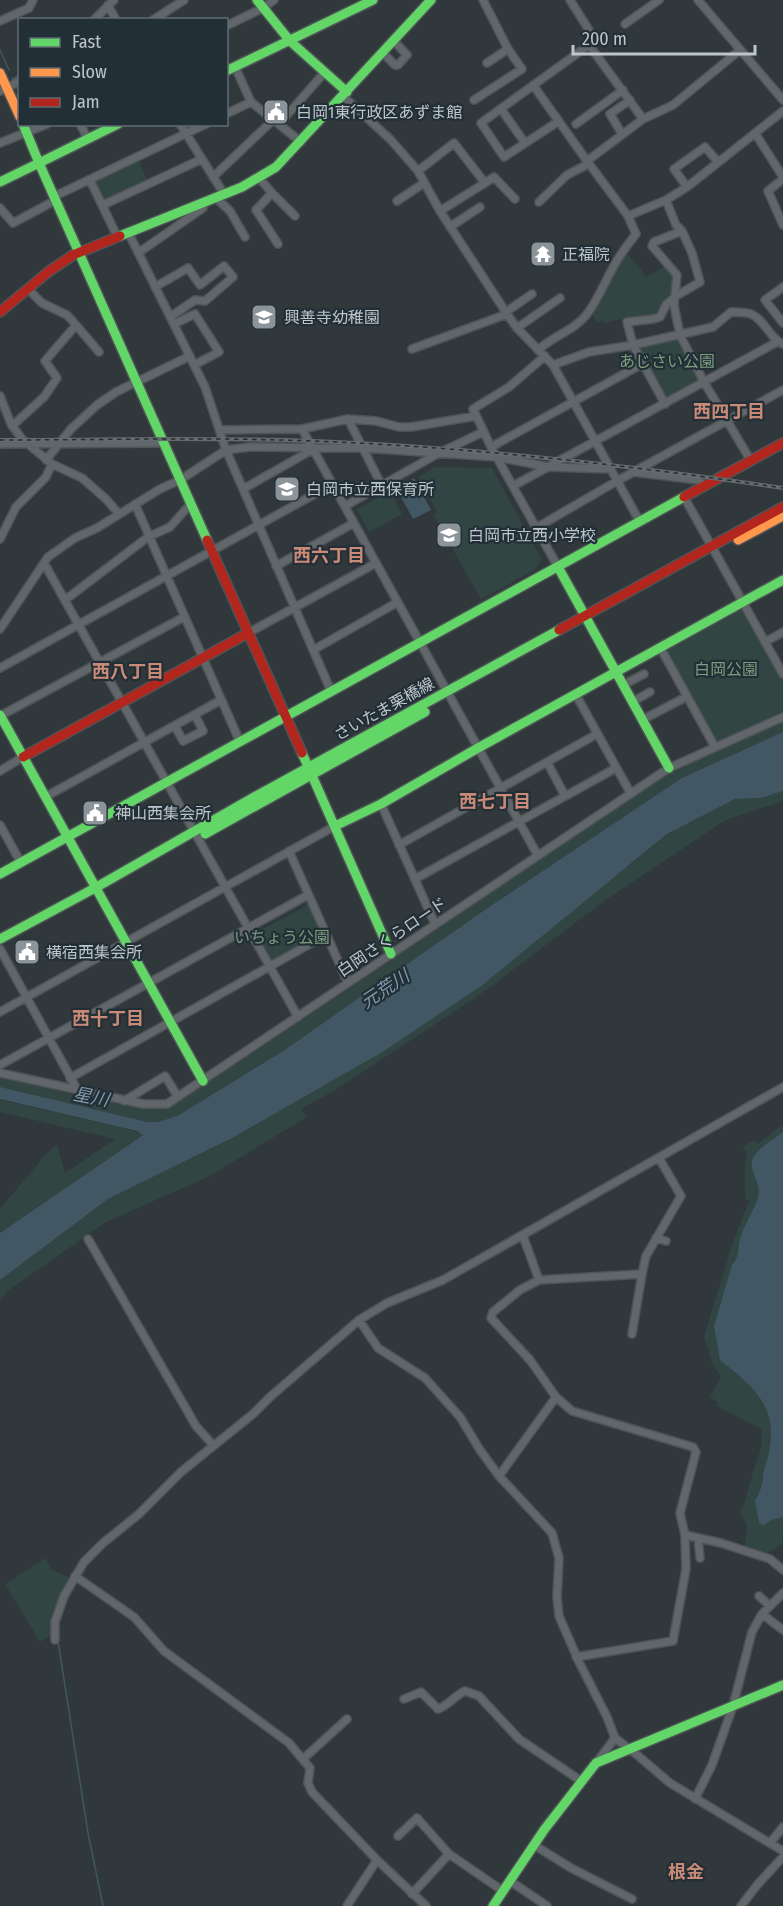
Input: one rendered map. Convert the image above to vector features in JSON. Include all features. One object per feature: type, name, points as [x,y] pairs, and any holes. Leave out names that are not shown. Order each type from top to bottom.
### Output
[{"type":"street","points":[[0,21],[29,8],[33,0]]},
{"type":"street","points":[[156,18],[184,0]]},
{"type":"street","points":[[228,25],[260,4],[274,0]]},
{"type":"street","points":[[301,142],[251,102],[231,69],[373,0]]},
{"type":"street","points":[[0,312],[57,265],[79,252],[220,196],[259,178],[283,161],[431,0]]},
{"type":"street","points":[[474,100],[522,69],[508,49],[483,0]]},
{"type":"street","points":[[570,0],[589,30],[589,45],[643,119]]},
{"type":"street","points":[[626,24],[659,0]]},
{"type":"street","points":[[698,0],[783,100]]},
{"type":"street","points":[[96,18],[111,3],[115,18]]},
{"type":"street","points":[[260,4],[290,40],[325,72],[418,171],[440,211],[506,313],[517,328],[553,364],[640,522]]},
{"type":"street","points":[[383,52],[395,65],[406,58],[407,55],[394,41]]},
{"type":"street","points":[[559,121],[504,157],[481,123],[589,45]]},
{"type":"street","points":[[487,63],[508,49]]},
{"type":"street","points":[[539,202],[567,175],[643,119],[673,105],[740,50]]},
{"type":"street","points":[[213,177],[276,122],[325,72]]},
{"type":"street","points":[[0,73],[3,89],[18,114]]},
{"type":"street","points":[[3,89],[18,82]]},
{"type":"street","points":[[533,86],[628,216],[636,234],[614,266],[587,315],[538,350]]},
{"type":"street","points":[[576,124],[624,90]]},
{"type":"street","points":[[622,134],[610,114],[630,100]]},
{"type":"street","points":[[228,113],[251,102]]},
{"type":"street","points":[[501,109],[525,143]]},
{"type":"street","points":[[628,216],[666,200],[687,187],[783,111]]},
{"type":"street","points":[[81,126],[88,140]]},
{"type":"street","points":[[0,182],[114,126]]},
{"type":"street","points":[[181,126],[213,177],[220,196],[245,237]]},
{"type":"street","points":[[0,208],[14,223],[55,198],[202,126]]},
{"type":"street","points":[[0,143],[25,129],[391,954]]},
{"type":"street","points":[[755,133],[783,178],[768,192],[783,225]]},
{"type":"street","points":[[418,171],[454,143],[485,183]]},
{"type":"street","points":[[687,187],[674,169],[705,147],[718,162]]},
{"type":"street","points":[[103,205],[202,159]]},
{"type":"street","points":[[440,211],[494,177],[515,199]]},
{"type":"street","points":[[259,178],[295,216]]},
{"type":"street","points":[[90,180],[117,236]]},
{"type":"street","points":[[397,201],[424,183]]},
{"type":"street","points":[[272,193],[256,210],[278,244]]},
{"type":"street","points":[[665,404],[633,345],[627,322],[654,320],[660,317],[666,305],[676,296],[700,282],[692,253],[682,231],[676,225],[666,200]]},
{"type":"street","points":[[138,253],[203,208],[205,202]]},
{"type":"street","points":[[450,227],[480,207]]},
{"type":"street","points":[[682,231],[654,242],[652,246],[677,275],[674,305],[680,335],[704,382],[751,461]]},
{"type":"street","points":[[128,232],[205,387],[226,450],[331,692]]},
{"type":"street","points":[[155,287],[188,268],[200,285],[224,266],[233,277],[205,301],[195,300],[172,320]]},
{"type":"street","points":[[782,319],[765,300],[783,287]]},
{"type":"street","points":[[28,288],[42,303],[67,315],[99,352]]},
{"type":"street","points":[[412,349],[506,313],[532,294]]},
{"type":"street","points":[[517,328],[560,298]]},
{"type":"street","points":[[513,486],[780,343],[752,314],[731,312],[713,327],[633,345],[589,351],[553,364]]},
{"type":"street","points":[[172,320],[195,314],[219,352],[194,365]]},
{"type":"street","points":[[12,426],[44,397],[57,378],[45,361],[76,325]]},
{"type":"street","points":[[0,539],[16,507],[46,477],[49,462],[59,443],[97,405],[116,392],[190,356]]},
{"type":"street","points":[[545,356],[509,387],[473,409],[491,447],[669,768]]},
{"type":"street","points":[[491,447],[642,364]]},
{"type":"street","points":[[536,528],[783,390]]},
{"type":"street","points":[[0,396],[3,414],[26,443],[49,462],[82,478],[106,499],[118,514]]},
{"type":"street","points":[[220,430],[302,429],[348,419],[411,427],[476,416]]},
{"type":"street","points":[[348,419],[382,486]]},
{"type":"street","points":[[302,429],[538,856]]},
{"type":"street","points":[[345,506],[440,453],[483,432]]},
{"type":"street","points":[[0,444],[163,442]]},
{"type":"street","points":[[0,874],[783,443]]},
{"type":"street","points":[[0,629],[48,556],[75,538],[98,528],[135,504],[180,480],[226,450],[250,447],[363,448],[497,457],[549,467],[611,469]]},
{"type":"street","points":[[243,489],[312,449]]},
{"type":"street","points":[[633,472],[698,480],[705,485]]},
{"type":"street","points":[[0,668],[333,484]]},
{"type":"street","points":[[684,497],[783,674]]},
{"type":"street","points":[[135,504],[240,742]]},
{"type":"street","points":[[65,600],[148,537],[170,527],[192,505]]},
{"type":"street","name":"さいたま栗橋線","points":[[0,939],[97,890],[713,550],[783,507]]},
{"type":"street","name":"さいたま栗橋線","points":[[713,550],[783,516]]},
{"type":"street","points":[[276,566],[354,523]]},
{"type":"street","points":[[44,563],[298,1017]]},
{"type":"street","points":[[0,771],[376,563]]},
{"type":"street","points":[[0,1012],[289,851],[381,804],[783,580]]},
{"type":"street","points":[[313,650],[398,602]]},
{"type":"street","points":[[184,617],[0,716],[203,1080]]},
{"type":"street","points":[[765,642],[783,632]]},
{"type":"street","points":[[660,649],[715,747]]},
{"type":"street","points":[[623,685],[644,674]]},
{"type":"street","points":[[632,702],[650,692]]},
{"type":"street","points":[[576,694],[631,794]]},
{"type":"street","points":[[642,720],[686,697]]},
{"type":"street","points":[[45,797],[221,700]]},
{"type":"street","points":[[175,726],[183,741],[203,731],[195,715]]},
{"type":"street","name":"白岡さくらロード","points":[[0,1073],[124,1101],[168,1104],[669,768],[783,717]]},
{"type":"street","points":[[399,845],[597,734]]},
{"type":"street","points":[[547,762],[565,796]]},
{"type":"street","points":[[414,879],[616,768]]},
{"type":"street","points":[[381,804],[435,924]]},
{"type":"street","points":[[0,825],[21,863]]},
{"type":"street","points":[[289,851],[348,983]]},
{"type":"street","name":"さいたま栗橋線","points":[[1,952],[97,890]]},
{"type":"street","points":[[0,1065],[308,895]]},
{"type":"street","points":[[70,1078],[326,935]]},
{"type":"street","points":[[1,952],[78,1091]]},
{"type":"street","points":[[124,1101],[165,1076],[178,1097]]},
{"type":"street","points":[[55,1640],[55,1622],[64,1596],[84,1562],[103,1543],[139,1514],[181,1472],[253,1414],[359,1320],[387,1303],[443,1280],[783,1087]]},
{"type":"street","points":[[632,1334],[646,1256],[681,1196],[659,1158]]},
{"type":"street","points":[[523,1236],[539,1280]]},
{"type":"street","points":[[656,1238],[666,1241]]},
{"type":"street","points":[[88,1239],[196,1425],[213,1445]]},
{"type":"street","points":[[576,1656],[673,1641],[686,1569],[685,1535],[680,1513],[696,1452],[693,1447],[572,1411],[556,1397],[530,1360],[491,1318],[493,1312],[520,1290],[539,1280],[642,1274]]},
{"type":"street","points":[[359,1320],[378,1348],[425,1378],[460,1417],[499,1476],[552,1533],[559,1558],[557,1597],[559,1616],[615,1738],[670,1783],[783,1851]]},
{"type":"street","points":[[499,1476],[556,1397]]},
{"type":"street","points":[[685,1535],[721,1543],[770,1559],[783,1570]]},
{"type":"street","points":[[698,1538],[700,1558]]},
{"type":"street","points":[[75,1576],[134,1617],[164,1652],[290,1743],[310,1768],[308,1783],[312,1792],[377,1860],[426,1906]]},
{"type":"street","points":[[695,1799],[712,1765],[733,1706],[752,1632],[762,1614],[783,1593]]},
{"type":"street","points":[[759,1596],[770,1606]]},
{"type":"street","points":[[762,1614],[783,1630]]},
{"type":"street","points":[[596,1763],[783,1685]]},
{"type":"street","points":[[404,1699],[421,1692],[438,1709],[448,1705],[465,1691],[479,1696],[519,1739],[581,1781]]},
{"type":"street","points":[[303,1760],[347,1719]]},
{"type":"street","points":[[495,1905],[534,1845],[615,1738]]},
{"type":"street","points":[[398,1836],[417,1818],[449,1854],[503,1891]]},
{"type":"street","points":[[770,1843],[783,1827]]},
{"type":"street","points":[[534,1845],[571,1868],[632,1899]]},
{"type":"street","points":[[412,1893],[449,1854]]},
{"type":"street","points":[[741,1906],[783,1857]]},
{"type":"street","points":[[347,1906],[377,1860]]},
{"type":"street","points":[[510,1881],[547,1906]]},
{"type":"green space","points":[[138,159],[148,182],[105,202],[95,180]]},
{"type":"green space","points":[[625,251],[646,277],[666,266],[674,275],[674,296],[651,317],[597,322],[591,313]]},
{"type":"green space","name":"あじさい公園","points":[[678,337],[699,376],[697,380],[665,400],[635,347]]},
{"type":"green space","points":[[435,467],[492,468],[542,560],[533,571],[481,599],[433,514],[437,512],[418,477]]},
{"type":"green space","points":[[390,491],[402,514],[369,532],[357,509]]},
{"type":"green space","name":"白岡公園","points":[[744,607],[783,680],[783,712],[717,743],[714,742],[664,651]]},
{"type":"green space","points":[[783,720],[783,732],[681,779],[486,909],[283,1051],[179,1115],[160,1122],[140,1121],[0,1088],[0,1077],[70,1094],[140,1107],[169,1106],[672,770]]},
{"type":"green space","points":[[783,791],[783,801],[726,820],[603,902],[478,996],[332,1092],[301,1109],[307,1117],[208,1177],[106,1222],[9,1290],[0,1299],[0,1280],[3,1277],[108,1199],[232,1138],[634,862],[667,834],[735,799],[761,798]]},
{"type":"green space","name":"いちょう公園","points":[[308,905],[322,934],[269,963],[253,934]]},
{"type":"green space","points":[[0,1100],[144,1134],[0,1233],[0,1209],[57,1144],[65,1173],[115,1139],[0,1112]]},
{"type":"green space","points":[[783,1124],[783,1543],[768,1553],[745,1546],[747,1525],[740,1513],[761,1447],[761,1429],[717,1406],[718,1402],[710,1397],[721,1376],[713,1365],[704,1337],[732,1245],[749,1201],[745,1199],[747,1154],[743,1146],[755,1140],[758,1144]]},
{"type":"green space","points":[[46,1558],[52,1570],[69,1577],[70,1581],[52,1622],[50,1636],[40,1642],[5,1584]]},
{"type":"water","points":[[414,478],[431,510],[413,519],[396,488]]},
{"type":"water","name":"元荒川","points":[[783,732],[783,791],[761,798],[735,799],[667,834],[481,986],[384,1051],[232,1138],[108,1199],[0,1280],[0,1233],[143,1135],[137,1131],[0,1099],[0,1087],[147,1122],[159,1122],[179,1115],[283,1051],[486,909],[682,778]]},
{"type":"water","points":[[783,1132],[783,1517],[771,1520],[764,1525],[759,1523],[755,1501],[760,1492],[769,1453],[770,1421],[766,1408],[758,1396],[748,1384],[720,1360],[714,1326],[732,1265],[738,1254],[741,1235],[759,1192],[752,1160],[760,1149]]},
{"type":"waterway","points":[[90,18],[108,0]]},
{"type":"waterway","points":[[0,50],[9,70]]},
{"type":"waterway","points":[[12,79],[18,76]]},
{"type":"waterway","points":[[664,1159],[783,1092]]},
{"type":"waterway","points":[[526,1238],[659,1162]]},
{"type":"waterway","points":[[455,1277],[521,1241]]},
{"type":"waterway","points":[[261,1410],[360,1325]]},
{"type":"waterway","points":[[162,1496],[186,1472]]},
{"type":"waterway","points":[[133,1523],[141,1516]]},
{"type":"waterway","points":[[85,1567],[108,1543]]},
{"type":"waterway","points":[[64,1607],[70,1592]]},
{"type":"waterway","points":[[58,1641],[88,1833],[103,1906]]},
{"type":"railway","points":[[0,440],[235,439],[372,444],[549,458],[783,488]]},
{"type":"traffic: fast","points":[[257,0],[290,41],[347,92]]},
{"type":"traffic: fast","points":[[228,70],[373,0]]},
{"type":"traffic: fast","points":[[120,236],[242,187],[276,167],[431,0]]},
{"type":"traffic: fast","points":[[0,182],[39,163],[24,126]]},
{"type":"traffic: fast","points":[[114,126],[39,163],[207,540]]},
{"type":"traffic: fast","points":[[0,874],[684,497]]},
{"type":"traffic: fast","points":[[558,567],[669,768]]},
{"type":"traffic: fast","points":[[335,826],[381,804],[783,580]]},
{"type":"traffic: fast","points":[[0,939],[559,630]]},
{"type":"traffic: fast","points":[[205,834],[425,712]]},
{"type":"traffic: fast","points":[[0,715],[203,1081]]},
{"type":"traffic: fast","points":[[302,753],[391,954]]},
{"type":"traffic: fast","points":[[493,1906],[544,1830],[596,1763],[783,1685]]},
{"type":"traffic: slow","points":[[0,73],[18,113]]},
{"type":"traffic: slow","points":[[738,540],[783,516]]},
{"type":"traffic: jam","points":[[0,312],[48,272],[73,255],[120,236]]},
{"type":"traffic: jam","points":[[684,497],[783,443]]},
{"type":"traffic: jam","points":[[559,630],[783,507]]},
{"type":"traffic: jam","points":[[207,540],[302,753]]},
{"type":"traffic: jam","points":[[23,757],[248,633]]},
{"type":"place","name":"白岡1東行政区あずま館","points":[[276,112]]},
{"type":"place","name":"正福院","points":[[543,254]]},
{"type":"place","name":"興善寺幼稚園","points":[[264,317]]},
{"type":"place","name":"白岡市立西保育所","points":[[287,489]]},
{"type":"place","name":"白岡市立西小学校","points":[[449,535]]},
{"type":"place","name":"神山西集会所","points":[[95,813]]},
{"type":"place","name":"横宿西集会所","points":[[27,952]]},
{"type":"district","name":"西四丁目","points":[[729,412]]},
{"type":"district","name":"西六丁目","points":[[329,556]]},
{"type":"district","name":"西八丁目","points":[[128,672]]},
{"type":"district","name":"西七丁目","points":[[495,802]]},
{"type":"district","name":"西十丁目","points":[[108,1019]]},
{"type":"district","name":"根金","points":[[686,1872]]},
{"type":"water label","name":"星川","points":[[91,1097]]}]
